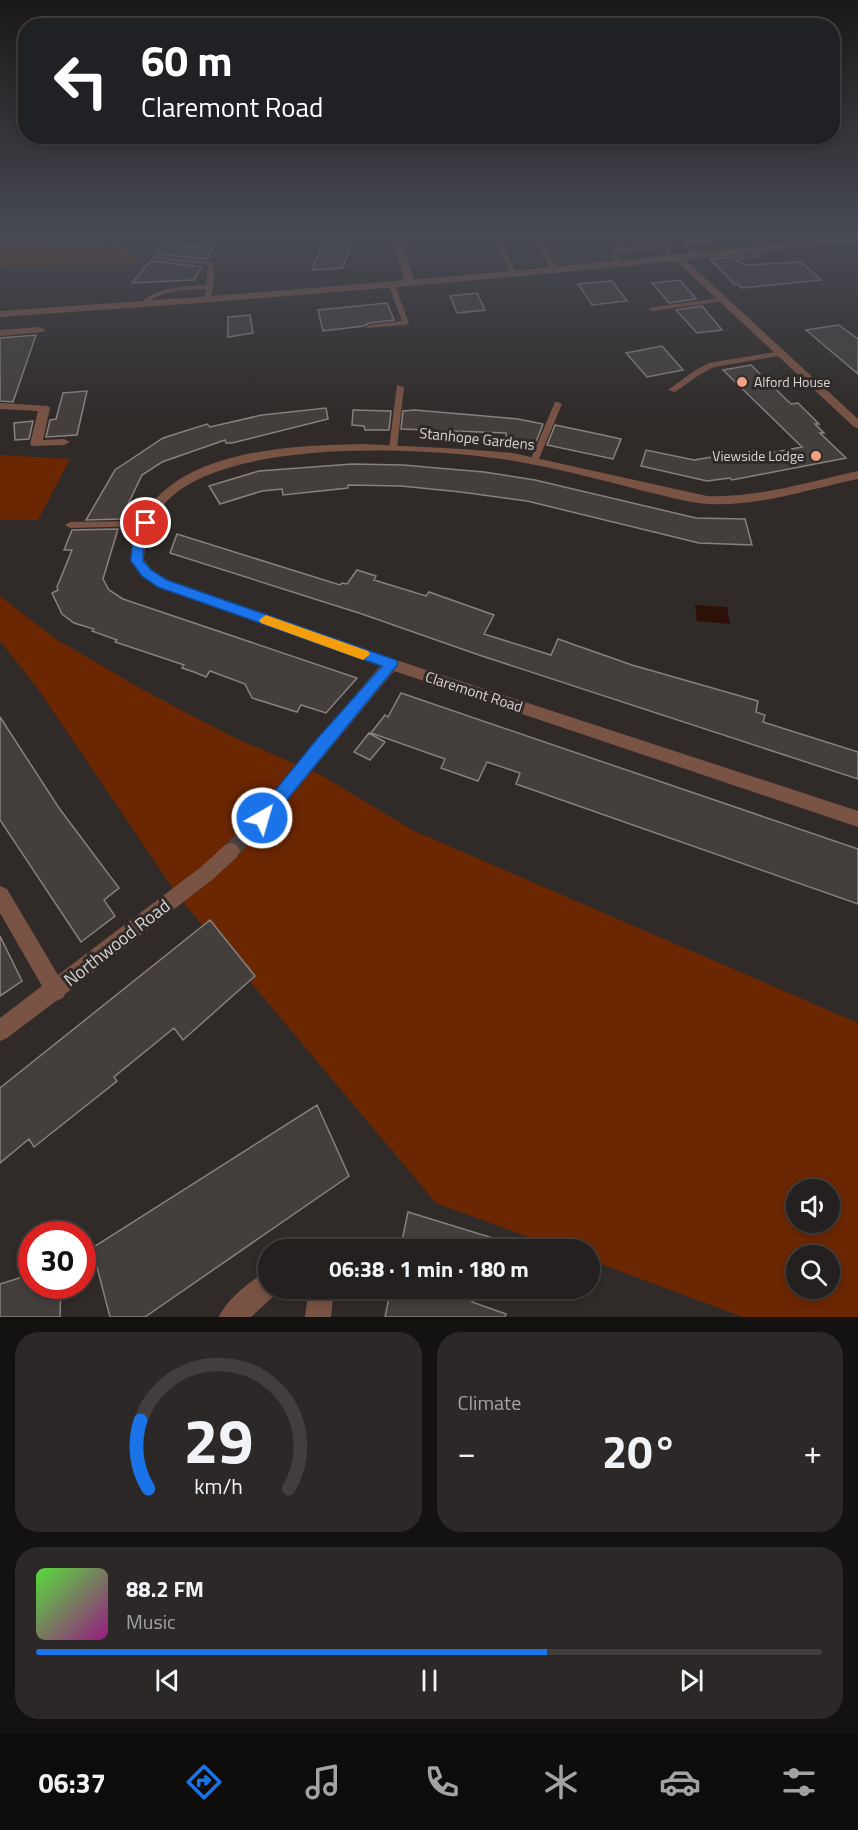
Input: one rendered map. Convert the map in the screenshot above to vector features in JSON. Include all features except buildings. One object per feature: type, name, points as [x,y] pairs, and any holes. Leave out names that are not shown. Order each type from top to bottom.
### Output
[{"type":"street","points":[[0,314],[260,295]]},
{"type":"street","points":[[718,295],[858,425]]},
{"type":"street","points":[[0,333],[40,330]]},
{"type":"street","points":[[0,406],[44,408],[36,444],[64,442]]},
{"type":"street","name":"Stanhope Gardens","points":[[145,524],[153,509],[169,492],[190,478],[212,469],[264,456],[318,449],[393,448],[474,453],[534,461],[682,496],[715,500],[748,498],[858,475]]},
{"type":"street","name":"Claremont Road","points":[[145,524],[138,542],[137,561],[147,573],[162,583],[392,664],[858,819]]},
{"type":"street","points":[[262,818],[322,744],[392,664]]},
{"type":"street","name":"Northwood Road","points":[[0,1031],[56,991],[207,873],[231,851]]},
{"type":"street","points":[[0,895],[56,991]]},
{"type":"street","points":[[232,1317],[258,1293]]},
{"type":"street","points":[[318,1317],[320,1299]]},
{"type":"lane","points":[[141,305],[151,295]]},
{"type":"lane","points":[[208,300],[209,295]]},
{"type":"lane","points":[[369,327],[406,323],[395,295]]},
{"type":"lane","points":[[652,309],[723,300]]},
{"type":"lane","points":[[672,390],[712,364],[781,354]]},
{"type":"lane","points":[[393,448],[400,387]]},
{"type":"lane","points":[[534,461],[558,404]]},
{"type":"lane","points":[[70,525],[145,524]]},
{"type":"shaded area","points":[[0,455],[70,459],[38,520],[0,520]]},
{"type":"shaded area","points":[[0,596],[56,639],[147,692],[233,737],[321,775],[412,830],[858,1023],[858,1317],[743,1317],[600,1264],[600,1239],[534,1239],[436,1203],[178,896],[38,689],[0,641]]},
{"type":"shaded area","points":[[695,605],[727,607],[730,624],[697,621]]},
{"type":"tunnel","points":[[231,851],[262,818]]},
{"type":"slow traffic","points":[[266,620],[363,654]]},
{"type":"place","name":"Alford House","points":[[742,382]]},
{"type":"place","name":"Viewside Lodge","points":[[816,456]]},
{"type":"route","points":[[146,523],[138,542],[137,561],[147,573],[162,583],[392,664],[322,744],[262,818]]}]
